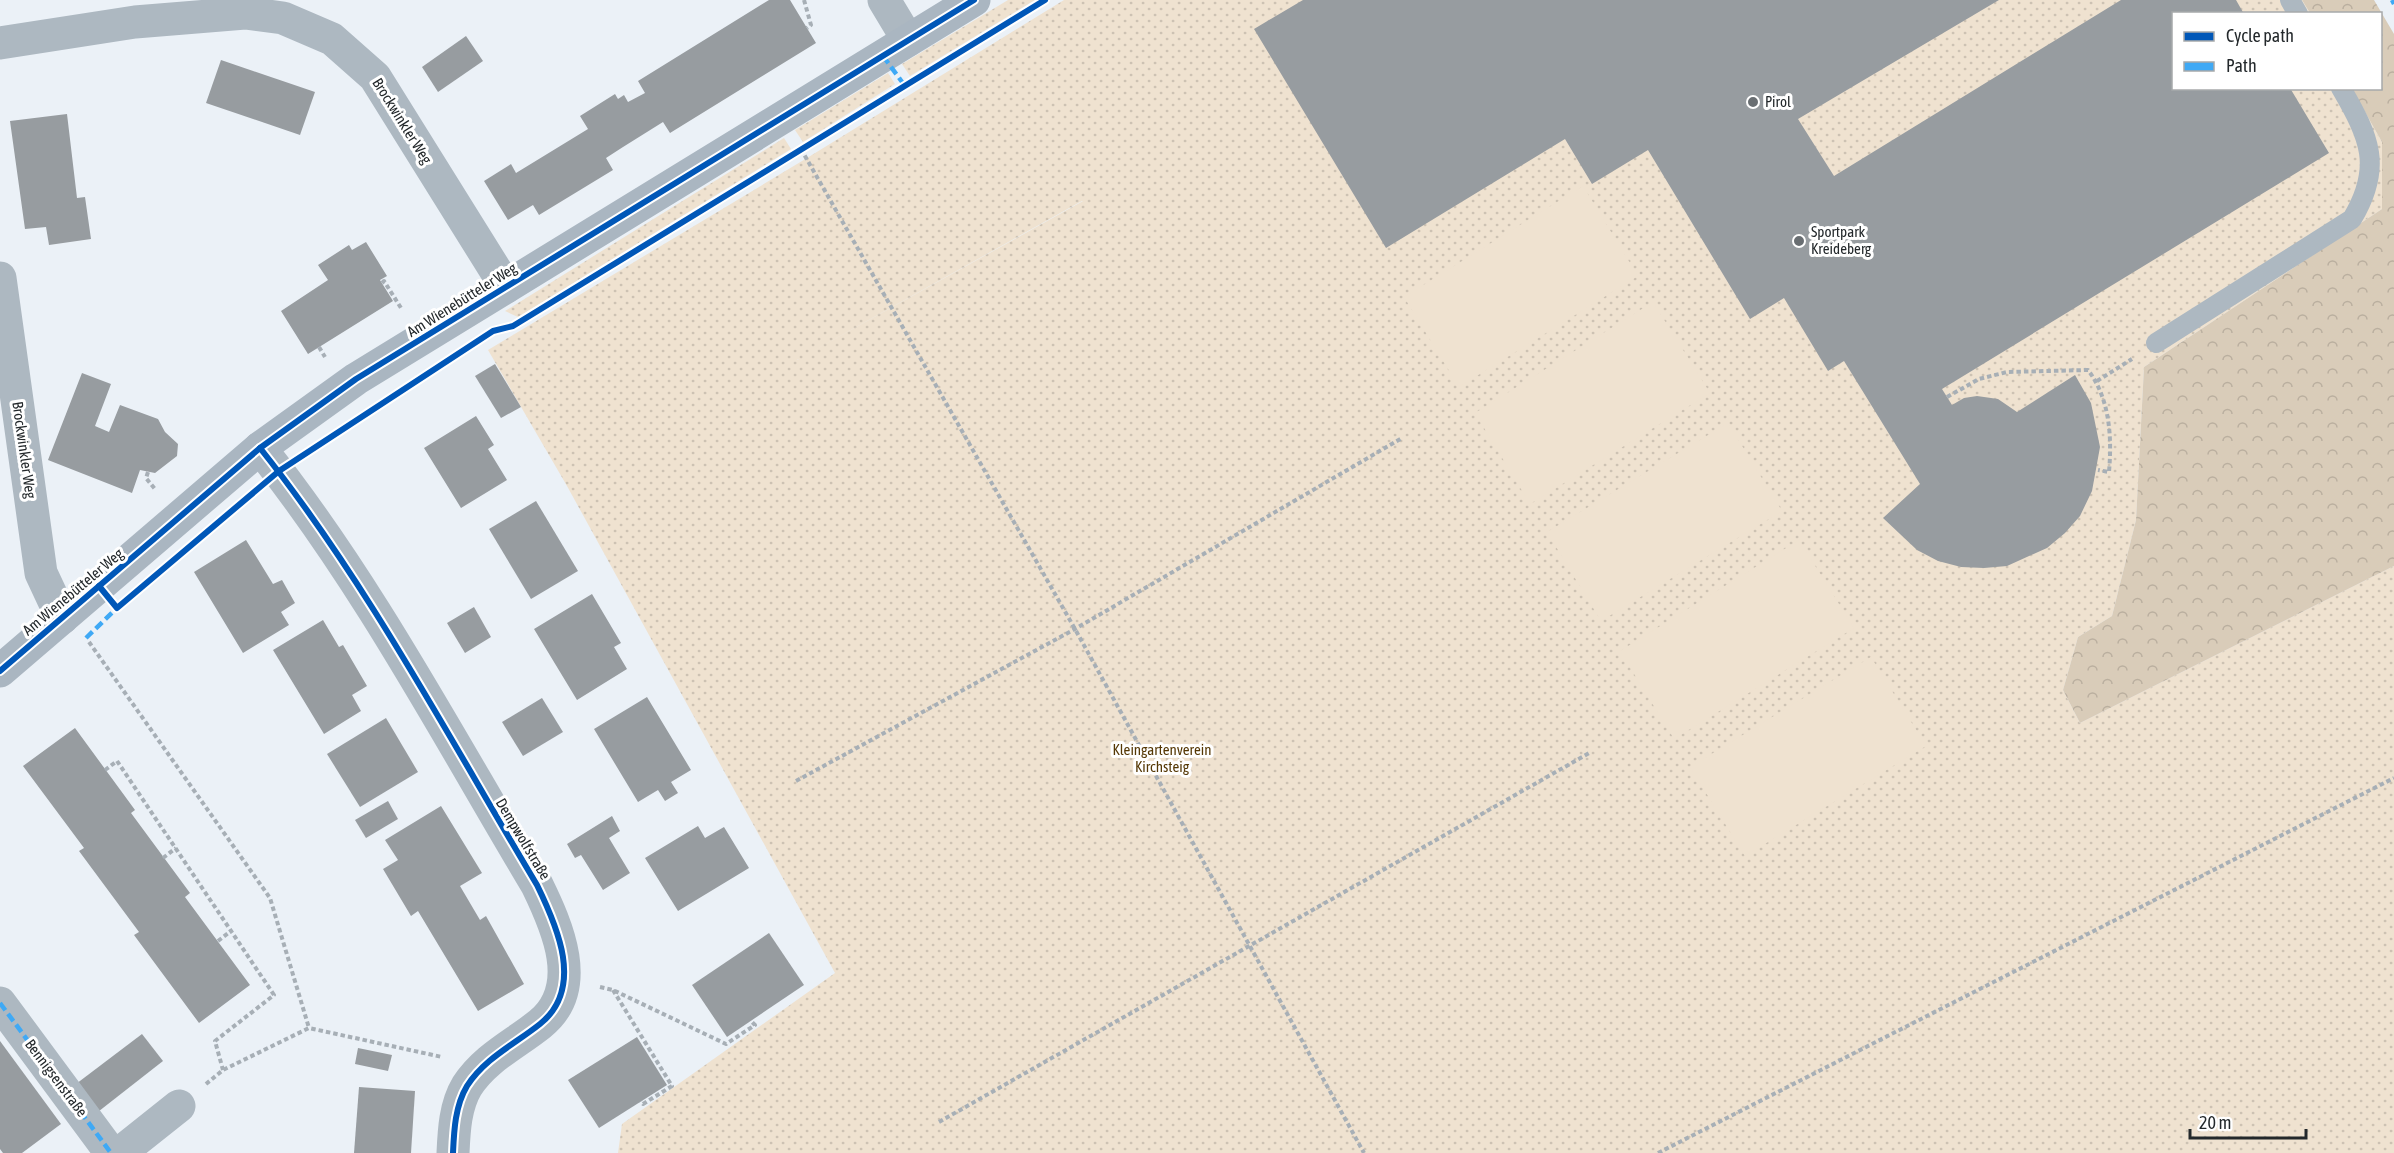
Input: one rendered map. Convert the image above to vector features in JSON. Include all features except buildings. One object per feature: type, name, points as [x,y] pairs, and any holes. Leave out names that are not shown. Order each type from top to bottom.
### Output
[{"type":"street","points":[[884,0],[908,40]]},
{"type":"street","name":"Am Wienebütteler Weg","points":[[0,671],[74,628],[261,448],[356,379],[974,0]]},
{"type":"street","name":"Brockwinkler Weg","points":[[0,43],[135,22],[245,13],[283,18],[332,39],[375,77],[506,287]]},
{"type":"street","name":"Brockwinkler Weg","points":[[0,278],[41,573],[74,628]]},
{"type":"street","name":"Dempwolfstraße","points":[[261,448],[301,499],[345,565],[537,885],[553,918],[562,949],[565,980],[557,1003],[542,1023],[508,1045],[484,1067],[467,1087],[459,1105],[453,1153]]},
{"type":"street","name":"Bennigsenstraße","points":[[0,1003],[111,1153]]},
{"type":"street","points":[[120,1153],[179,1106]]},
{"type":"lane","points":[[2156,343],[2352,219],[2365,197],[2372,167],[2360,121],[2342,90]]},
{"type":"path","points":[[804,0],[811,25],[807,28]]},
{"type":"path","points":[[782,118],[1075,629],[1247,946],[1364,1153]]},
{"type":"path","points":[[2097,381],[2156,343]]},
{"type":"path","points":[[1947,397],[1978,379],[2007,372],[2088,370],[2097,381],[2106,411],[2111,443],[2109,472],[2098,470]]},
{"type":"path","points":[[796,782],[1075,629],[1402,438]]},
{"type":"path","points":[[74,628],[270,898],[309,1028]]},
{"type":"path","points":[[939,1122],[1591,752]]},
{"type":"path","points":[[105,770],[117,761],[274,995],[215,1041],[224,1070]]},
{"type":"path","points":[[1658,1153],[2394,778]]},
{"type":"path","points":[[163,858],[176,848]]},
{"type":"path","points":[[218,941],[231,931]]},
{"type":"path","points":[[641,1101],[643,1104],[672,1086],[613,990],[726,1044],[755,1025],[751,1021]]},
{"type":"path","points":[[179,1106],[224,1070],[309,1028],[484,1067]]},
{"type":"green space","points":[[1008,0],[1035,0],[910,76],[902,64]]},
{"type":"green space","name":"Kleingartenverein Kirchsteig","points":[[1064,0],[2302,0],[2309,12],[2172,12],[2172,90],[2353,90],[2382,142],[2382,209],[2144,367],[2136,520],[2112,616],[2078,637],[2063,690],[2080,723],[2394,566],[2394,1153],[618,1153],[622,1124],[835,973],[567,486],[488,350]],"holes":[[[1082,201],[1083,201],[797,360]]]},
{"type":"green space","points":[[2302,0],[2374,0],[2381,12],[2309,12]]},
{"type":"green space","points":[[2382,14],[2394,34],[2394,566],[2080,723],[2063,690],[2078,637],[2112,616],[2136,520],[2144,367],[2382,209],[2382,142],[2353,90],[2382,90]]},
{"type":"green space","points":[[888,73],[895,84],[803,142],[795,130]]},
{"type":"green space","points":[[784,138],[791,149],[518,317],[505,311]]},
{"type":"green space","points":[[1583,186],[1638,276],[1459,387],[1404,297]]},
{"type":"green space","points":[[1653,302],[1710,393],[1530,504],[1475,413]]},
{"type":"green space","points":[[1728,423],[1782,511],[1601,621],[1547,532]]},
{"type":"green space","points":[[1799,540],[1854,628],[1674,739],[1620,651]]},
{"type":"green space","points":[[1871,657],[1926,746],[1745,856],[1690,767]]},
{"type":"marked path","points":[[2392,0],[2394,4]]},
{"type":"marked path","points":[[883,56],[905,86]]},
{"type":"marked path","points":[[86,638],[117,608]]},
{"type":"marked path","points":[[0,1003],[111,1153]]},
{"type":"cycle path","points":[[0,671],[260,448],[356,379],[974,0]]},
{"type":"cycle path","points":[[99,586],[117,608],[279,471],[493,331],[513,326],[1045,0]]},
{"type":"cycle path","points":[[260,448],[336,552],[406,662],[537,885],[559,938],[564,975],[561,993],[554,1009],[540,1024],[491,1059],[474,1076],[463,1094],[458,1110],[453,1153]]},
{"type":"place","name":"Pirol","points":[[1753,102]]},
{"type":"place","name":"Sportpark Kreideberg","points":[[1799,241]]}]
